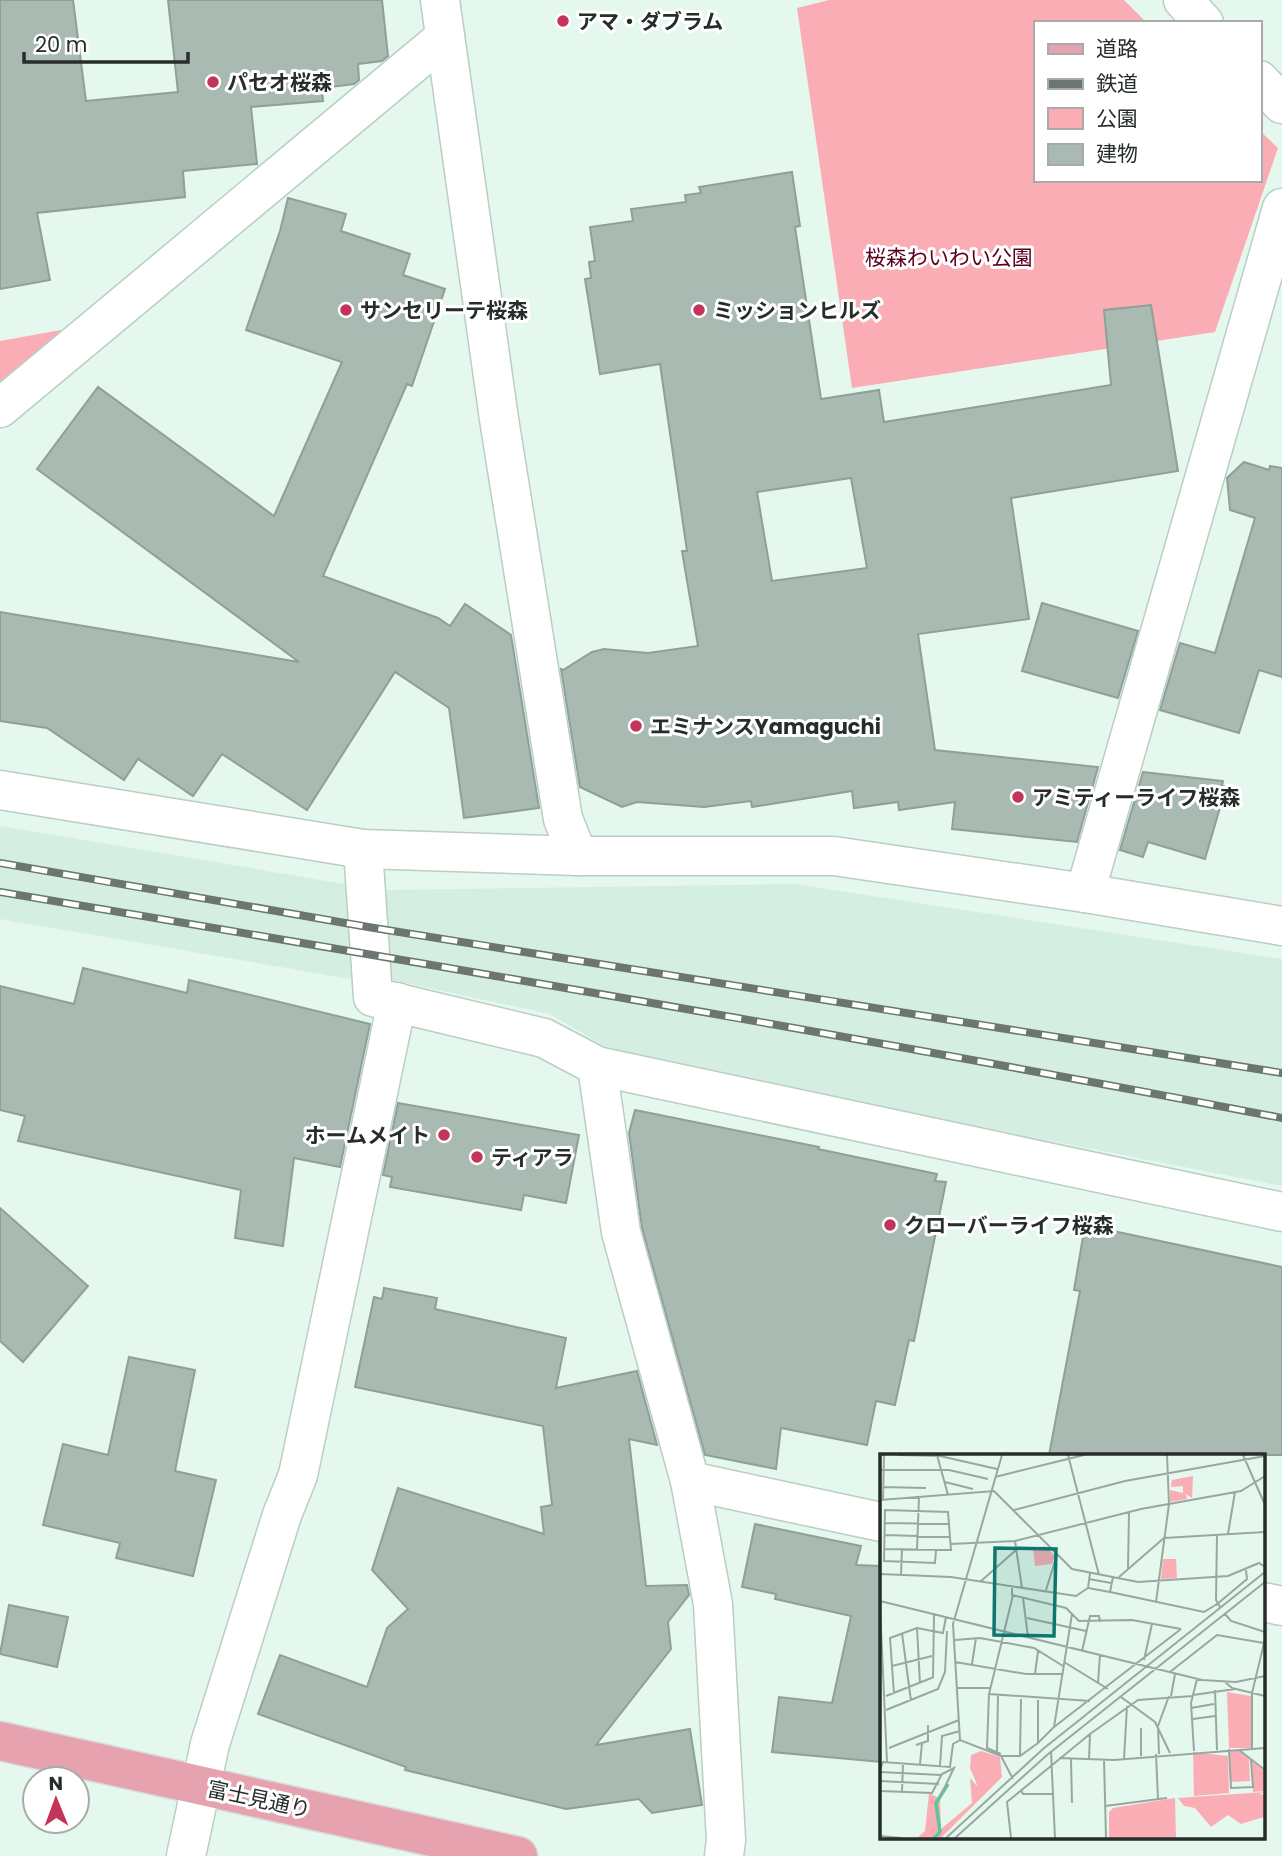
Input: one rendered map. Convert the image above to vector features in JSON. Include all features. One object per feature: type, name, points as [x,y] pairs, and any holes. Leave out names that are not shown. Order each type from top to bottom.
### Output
[{"type":"main road","name":"富士見通り","points":[[0,1741],[519,1856]]},
{"type":"street","points":[[1183,0],[1203,21]]},
{"type":"street","points":[[0,408],[443,18]]},
{"type":"street","points":[[443,18],[499,419],[563,819],[578,856]]},
{"type":"street","points":[[1261,82],[1282,104]]},
{"type":"street","points":[[1085,893],[1282,208]]},
{"type":"street","points":[[0,790],[363,849],[578,856],[834,856],[1085,893],[1282,926]]},
{"type":"street","points":[[363,849],[373,997],[544,1038],[597,1066],[1282,1212]]},
{"type":"street","points":[[186,1856],[210,1744],[282,1515],[298,1475],[397,1002]]},
{"type":"street","points":[[597,1066],[621,1232],[690,1481],[713,1604],[726,1840],[724,1856]]},
{"type":"street","points":[[690,1481],[880,1522]]},
{"type":"street","points":[[1264,1602],[1282,1606]]},
{"type":"shaded area","points":[[0,826],[345,884],[351,979],[0,919]]},
{"type":"shaded area","points":[[795,884],[1282,959],[1282,1186],[625,1058],[550,1014],[392,980],[382,890]]},
{"type":"green space","name":"桜森わいわい公園","points":[[829,0],[1124,0],[1145,21],[1034,21],[1034,182],[1261,182],[1261,132],[1278,148],[1215,332],[852,388],[797,8]]},
{"type":"green space","points":[[61,331],[0,386],[0,341]]},
{"type":"building","points":[[0,0],[73,0],[86,101],[178,92],[168,0],[382,0],[388,56],[382,61],[358,64],[359,80],[354,84],[322,88],[323,101],[251,107],[257,164],[183,171],[185,197],[37,213],[50,280],[0,289]]},
{"type":"building","points":[[792,172],[800,226],[795,227],[821,399],[879,390],[884,422],[1111,385],[1104,310],[1151,305],[1178,471],[1011,498],[1029,619],[918,634],[935,750],[1098,767],[1077,842],[952,829],[955,802],[899,810],[898,802],[854,808],[852,791],[752,807],[751,801],[704,807],[637,802],[622,807],[580,787],[561,669],[592,652],[604,649],[648,653],[698,646],[682,551],[687,551],[660,364],[600,374],[585,279],[591,278],[589,262],[595,261],[590,227],[633,221],[631,209],[686,202],[685,195],[701,193],[699,187]],"holes":[[[851,478],[867,568],[772,581],[757,492]]]},
{"type":"building","points":[[288,198],[346,214],[341,231],[410,254],[403,275],[445,289],[412,386],[407,384],[323,576],[438,618],[450,626],[465,604],[511,635],[539,808],[464,818],[449,708],[395,672],[307,810],[222,754],[193,796],[138,759],[124,780],[47,728],[0,721],[0,612],[299,662],[37,469],[98,387],[274,516],[342,362],[246,330],[280,231]]},
{"type":"building","points":[[1244,462],[1269,470],[1270,466],[1282,468],[1282,677],[1259,670],[1239,733],[1160,710],[1180,643],[1215,653],[1255,518],[1230,510],[1227,478]]},
{"type":"building","points":[[1042,603],[1138,631],[1118,698],[1022,671]]},
{"type":"building","points":[[1143,772],[1223,781],[1222,786],[1226,787],[1205,859],[1148,842],[1143,857],[1120,850]]},
{"type":"building","points":[[83,968],[187,993],[189,980],[370,1024],[340,1167],[294,1158],[283,1246],[235,1238],[241,1190],[18,1141],[25,1116],[0,1110],[0,986],[74,1004]]},
{"type":"building","name":"ティアラ","points":[[398,1103],[579,1135],[566,1203],[524,1195],[521,1210],[390,1187],[392,1177],[383,1175]]},
{"type":"building","points":[[635,1110],[937,1174],[935,1181],[946,1182],[914,1341],[909,1340],[895,1405],[876,1401],[867,1445],[781,1428],[776,1469],[705,1455],[642,1228],[629,1133]]},
{"type":"building","points":[[0,1208],[88,1286],[23,1362],[0,1341]]},
{"type":"building","points":[[1085,1225],[1282,1267],[1282,1455],[1049,1454],[1080,1291],[1074,1290]]},
{"type":"building","points":[[384,1288],[437,1298],[435,1309],[566,1338],[556,1388],[637,1371],[657,1445],[629,1439],[646,1586],[687,1585],[689,1595],[668,1622],[671,1649],[596,1745],[690,1729],[702,1805],[652,1813],[639,1799],[566,1809],[405,1770],[406,1767],[258,1714],[280,1655],[367,1687],[387,1628],[408,1609],[372,1570],[398,1488],[544,1534],[541,1507],[552,1505],[543,1426],[355,1387],[374,1297],[382,1299]]},
{"type":"building","points":[[129,1357],[195,1370],[175,1471],[216,1480],[193,1576],[116,1558],[120,1543],[43,1525],[63,1444],[108,1455]]},
{"type":"building","points":[[755,1524],[861,1546],[856,1565],[880,1566],[880,1762],[772,1752],[779,1697],[832,1703],[851,1616],[775,1599],[776,1594],[742,1587]]},
{"type":"building","points":[[9,1605],[68,1617],[57,1667],[0,1654]]},
{"type":"railway","points":[[0,863],[368,927],[1282,1073]]},
{"type":"railway","points":[[0,892],[802,1029],[1282,1118]]},
{"type":"place","name":"アマ・ダブラム","points":[[563,21]]},
{"type":"place","name":"パセオ桜森","points":[[213,82]]},
{"type":"place","name":"サンセリーテ桜森","points":[[346,310]]},
{"type":"place","name":"ミッションヒルズ","points":[[699,310]]},
{"type":"place","name":"エミナンスYamaguchi","points":[[636,726]]},
{"type":"place","name":"アミティーライフ桜森","points":[[1018,797]]},
{"type":"place","name":"ホームメイト","points":[[444,1135]]},
{"type":"place","name":"ティアラ","points":[[477,1157]]},
{"type":"place","name":"クローバーライフ桜森","points":[[890,1225]]}]
